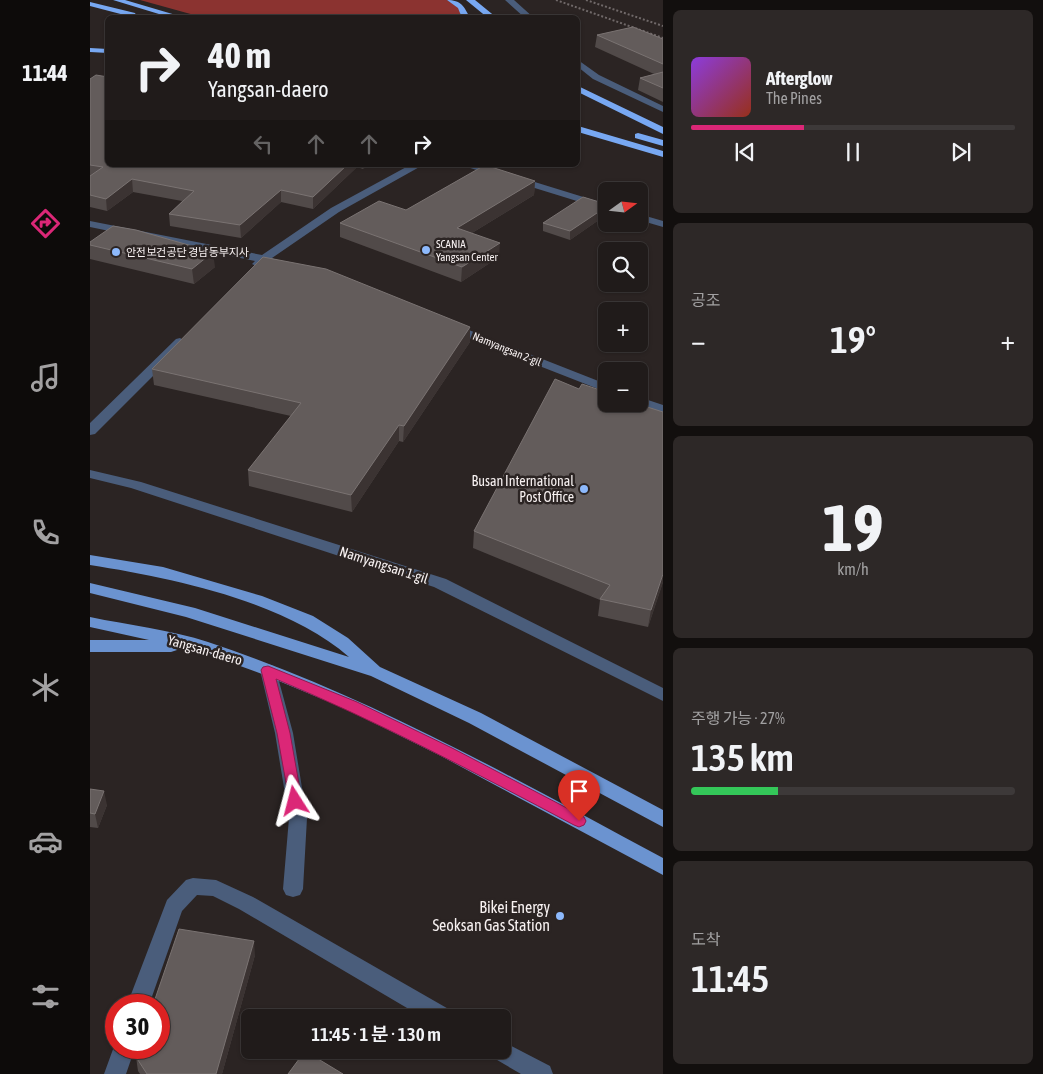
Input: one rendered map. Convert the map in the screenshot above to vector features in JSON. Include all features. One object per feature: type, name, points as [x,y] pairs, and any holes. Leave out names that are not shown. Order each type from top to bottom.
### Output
[{"type":"highway","points":[[117,0],[171,15]]},
{"type":"highway","points":[[451,0],[461,7],[465,15]]},
{"type":"highway","points":[[470,0],[489,15]]},
{"type":"highway","points":[[90,4],[132,15]]},
{"type":"highway","points":[[90,50],[105,51]]},
{"type":"highway","points":[[580,91],[663,130]]},
{"type":"highway","points":[[580,127],[663,143]]},
{"type":"highway","points":[[580,128],[663,154]]},
{"type":"main road","points":[[90,560],[168,574],[256,600],[307,620],[342,642],[377,672]]},
{"type":"main road","points":[[90,588],[189,612],[377,672],[476,718],[663,819]]},
{"type":"main road","name":"Yangsan-daero","points":[[90,622],[202,646],[268,670],[352,705],[448,751],[663,867]]},
{"type":"main road","points":[[90,646],[202,646]]},
{"type":"street","points":[[509,0],[526,15]]},
{"type":"street","points":[[580,65],[596,77],[663,109]]},
{"type":"street","points":[[252,270],[264,259],[365,191],[414,167]]},
{"type":"street","points":[[476,167],[598,205]]},
{"type":"street","points":[[648,220],[663,224]]},
{"type":"street","points":[[90,224],[264,259],[290,267]]},
{"type":"street","name":"Namyangsan 2-gil","points":[[438,321],[598,385]]},
{"type":"street","points":[[90,431],[192,330]]},
{"type":"street","points":[[648,404],[663,410]]},
{"type":"street","name":"Namyangsan 1-gil","points":[[90,474],[136,485],[440,584],[663,696]]},
{"type":"street","points":[[268,670],[284,733],[298,818],[293,889]]},
{"type":"street","points":[[142,994],[174,906],[193,886],[216,888],[246,903],[429,1009]]},
{"type":"street","points":[[511,1056],[542,1074]]},
{"type":"street","points":[[115,1074],[120,1059]]},
{"type":"path","points":[[556,0],[663,38]]},
{"type":"path","points":[[586,0],[663,26]]},
{"type":"shaded area","points":[[140,0],[447,0],[460,7],[460,15],[194,15]]},
{"type":"building","points":[[633,27],[663,39],[663,64],[597,35]]},
{"type":"building","points":[[663,72],[663,88],[640,78]]},
{"type":"building","points":[[96,75],[105,76],[105,167],[345,167],[313,197],[281,190],[240,225],[169,214],[194,191],[132,179],[106,199],[90,195],[90,176],[103,167],[90,165],[90,79]]},
{"type":"building","points":[[481,167],[491,167],[535,181],[457,228],[500,243],[462,267],[340,223],[379,201],[406,210]]},
{"type":"building","points":[[583,197],[598,202],[598,212],[570,231],[543,223]]},
{"type":"building","points":[[113,226],[136,230],[213,252],[192,269],[90,245],[90,242]]},
{"type":"building","points":[[263,257],[326,269],[470,327],[404,426],[399,425],[351,495],[248,470],[301,403],[152,369]]},
{"type":"building","name":"Busan International Post Office","points":[[555,379],[579,389],[582,384],[598,389],[598,412],[648,412],[648,407],[663,412],[663,574],[651,610],[600,599],[610,585],[474,531]]},
{"type":"building","points":[[90,789],[104,791],[95,814],[90,813]]},
{"type":"building","points":[[179,929],[254,941],[216,1074],[147,1074],[137,1059],[170,1059],[170,994],[157,994]]},
{"type":"building","points":[[299,1059],[318,1059],[343,1074],[288,1074]]},
{"type":"place","name":"SCANIA Yangsan Center","points":[[426,250]]},
{"type":"place","name":"안전보건공단 경남동부지사","points":[[116,252]]},
{"type":"place","name":"Busan International Post Office","points":[[584,489]]},
{"type":"place","name":"Bikei Energy Seoksan Gas Station","points":[[560,916]]},
{"type":"route","points":[[295,801],[284,733],[268,670],[352,705],[448,751],[579,821]]}]
